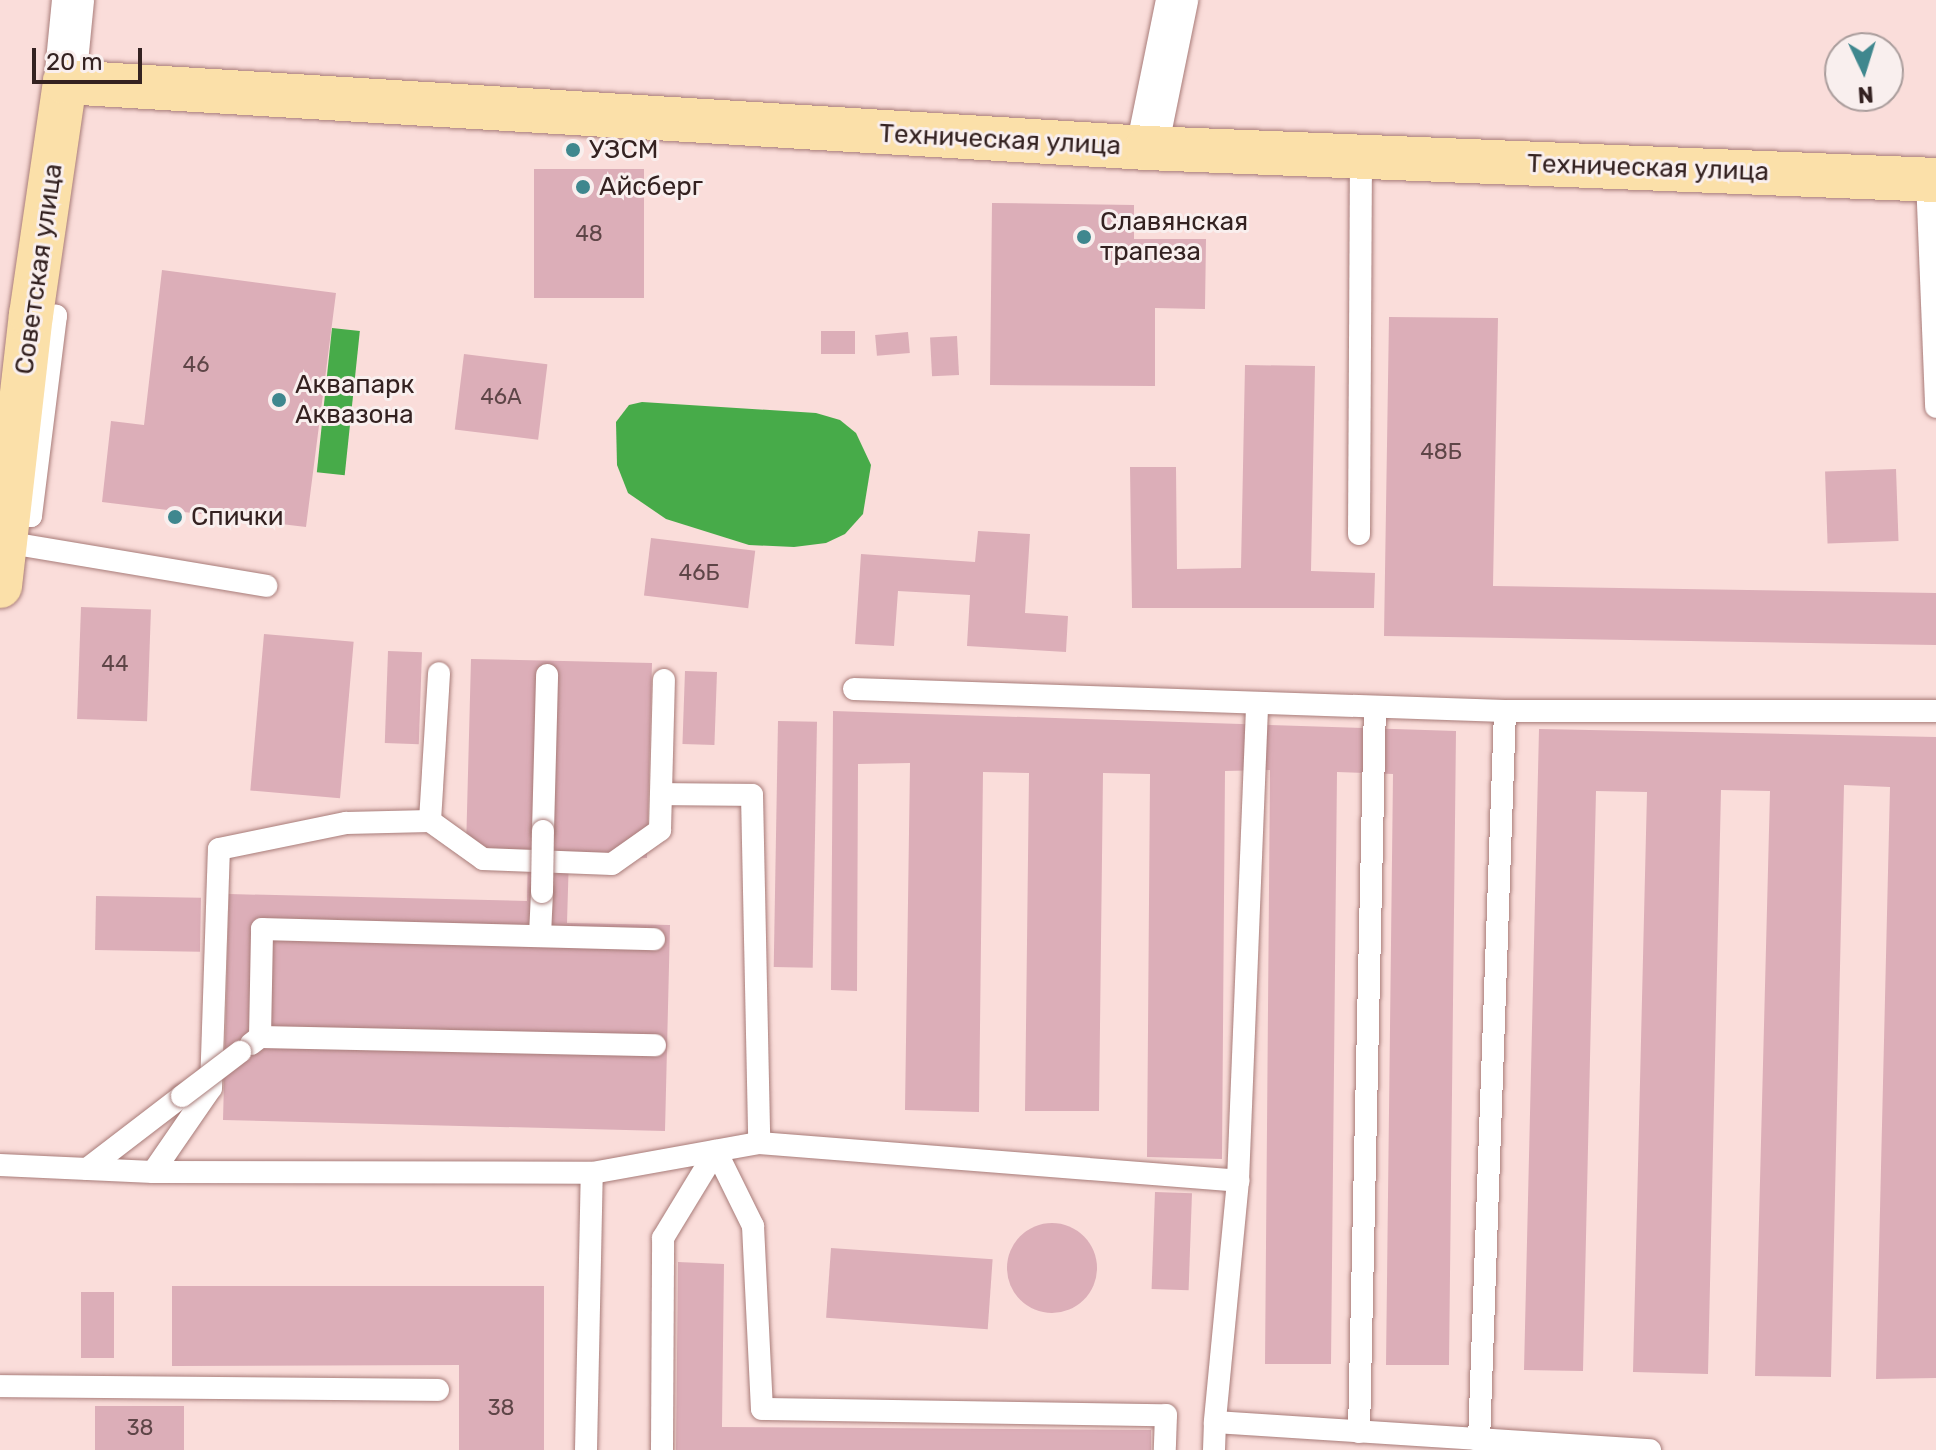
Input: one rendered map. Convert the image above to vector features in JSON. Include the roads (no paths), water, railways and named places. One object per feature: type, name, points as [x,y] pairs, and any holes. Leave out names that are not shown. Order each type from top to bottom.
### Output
[{"type":"main road","name":"Техническая улица","points":[[65,82],[1147,148],[1932,180]]},
{"type":"main road","name":"Советская улица","points":[[0,586],[31,315],[65,82]]},
{"type":"street","name":"Советская улица","points":[[65,82],[73,0]]},
{"type":"street","points":[[1147,148],[1177,0]]},
{"type":"lane","points":[[1359,534],[1361,156]]},
{"type":"lane","points":[[1932,180],[1936,407]]},
{"type":"lane","points":[[6,528],[266,586]]},
{"type":"lane","points":[[430,821],[439,673]]},
{"type":"lane","points":[[540,935],[547,675]]},
{"type":"lane","points":[[153,1172],[211,1088],[219,849],[346,823],[430,821],[483,859],[612,864],[660,830],[664,680]]},
{"type":"lane","points":[[854,689],[1505,711],[1936,711]]},
{"type":"lane","points":[[1214,1450],[1238,1181],[1257,703]]},
{"type":"lane","points":[[1359,1432],[1375,707]]},
{"type":"lane","points":[[1479,1441],[1505,711]]},
{"type":"lane","points":[[662,794],[752,795],[759,1143]]},
{"type":"lane","points":[[260,1037],[262,929],[654,939]]},
{"type":"lane","points":[[87,1169],[260,1037],[655,1045]]},
{"type":"lane","points":[[0,1165],[153,1172],[592,1173],[759,1143],[1238,1181]]},
{"type":"lane","points":[[662,1450],[663,1238],[716,1151]]},
{"type":"lane","points":[[716,1151],[753,1226],[762,1409],[1166,1415],[1165,1450]]},
{"type":"lane","points":[[586,1450],[592,1173]]},
{"type":"lane","points":[[0,1386],[438,1390]]},
{"type":"lane","points":[[1215,1422],[1650,1450]]},
{"type":"place","name":"УЗСМ","points":[[573,150]]},
{"type":"place","name":"Айсберг","points":[[583,187]]},
{"type":"place","name":"Славянская трапеза","points":[[1084,237]]},
{"type":"place","name":"Аквапарк Аквазона","points":[[279,400]]},
{"type":"place","name":"Спички","points":[[175,517]]}]
